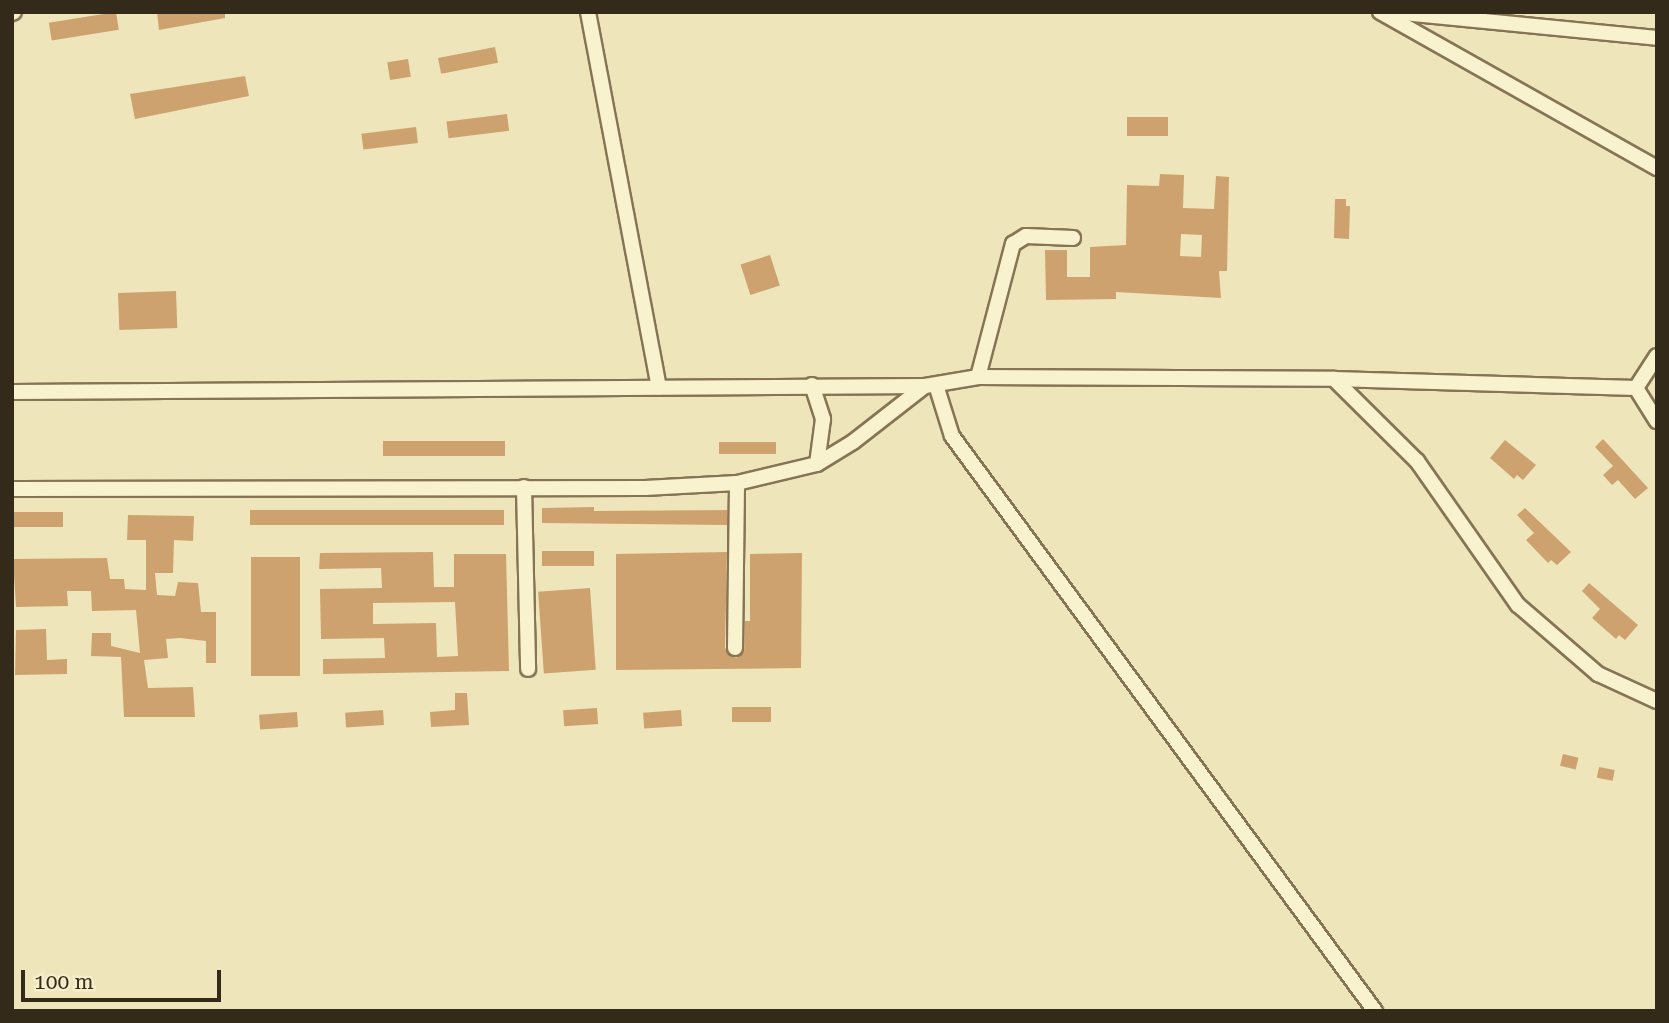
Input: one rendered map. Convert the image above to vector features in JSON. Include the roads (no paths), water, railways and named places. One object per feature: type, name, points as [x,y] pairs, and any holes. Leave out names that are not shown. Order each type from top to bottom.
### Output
[{"type":"street","points":[[588,12],[659,387]]},
{"type":"street","points":[[1380,12],[1657,168]]},
{"type":"street","points":[[1393,12],[1657,38]]},
{"type":"street","points":[[978,377],[1013,244],[1026,236],[1073,238]]},
{"type":"street","points":[[1636,388],[1657,356]]},
{"type":"street","points":[[12,392],[931,385],[978,377],[1334,379],[1636,388]]},
{"type":"street","points":[[1334,379],[1417,461],[1518,605],[1598,674],[1657,701]]},
{"type":"street","points":[[812,385],[823,419],[817,464]]},
{"type":"street","points":[[12,489],[645,488],[737,482],[817,464],[853,442],[931,385]]},
{"type":"street","points":[[931,385],[952,436],[1375,1011]]},
{"type":"street","points":[[1636,388],[1657,421]]},
{"type":"street","points":[[735,648],[737,482]]},
{"type":"street","points":[[524,487],[528,669]]}]
